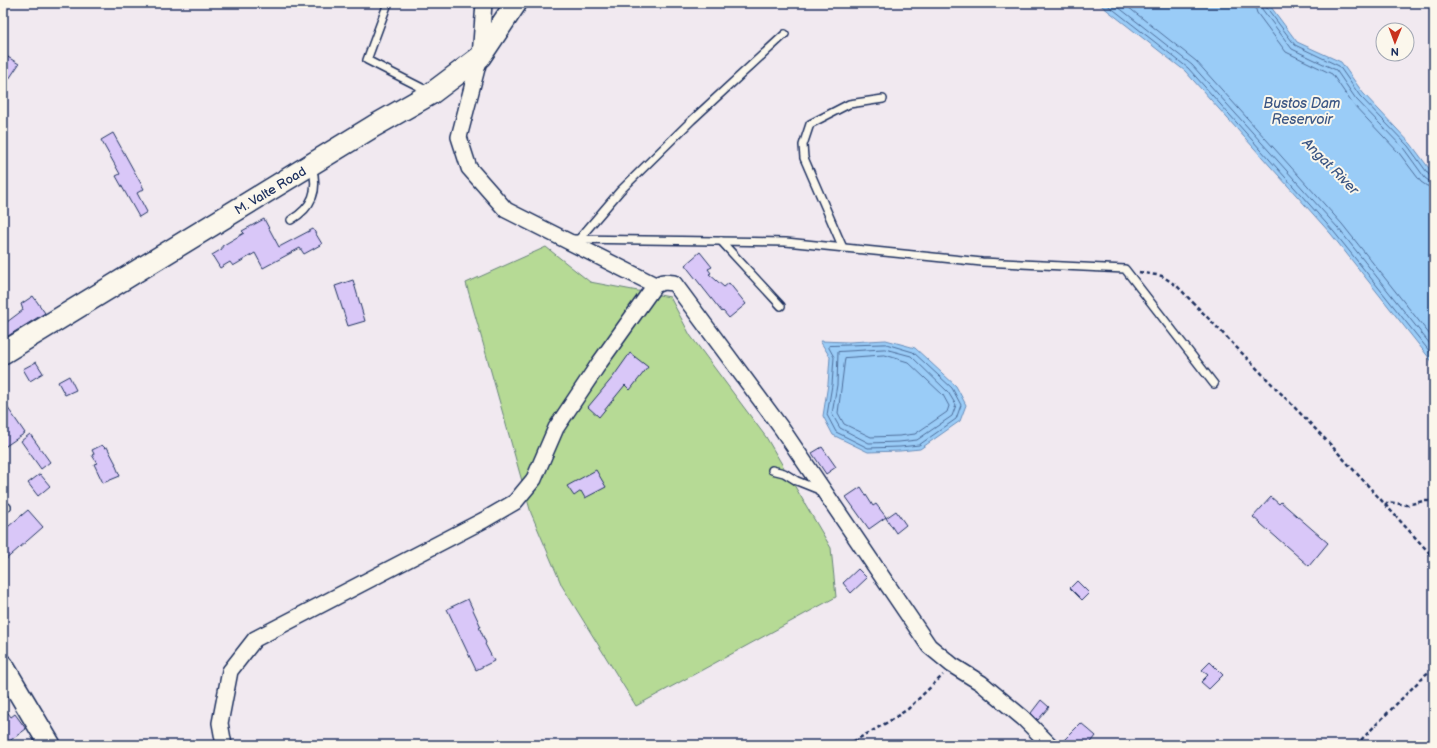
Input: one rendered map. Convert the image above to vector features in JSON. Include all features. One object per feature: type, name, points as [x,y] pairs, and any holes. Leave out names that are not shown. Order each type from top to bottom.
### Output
[{"type":"main road","name":"M. Valte Road","points":[[3,353],[432,93],[480,57],[516,3]]},
{"type":"main road","points":[[3,666],[50,745]]},
{"type":"street","points":[[484,3],[480,57],[458,137],[469,168],[506,210],[654,285]]},
{"type":"street","points":[[224,745],[220,723],[230,671],[255,638],[484,520],[515,502],[534,479],[556,428],[600,362],[654,285],[663,282],[674,282],[782,429],[929,646],[952,665],[981,683],[1023,718],[1050,745]]},
{"type":"lane","points":[[388,3],[367,60],[432,93]]},
{"type":"lane","points":[[579,239],[620,191],[692,120],[785,34]]},
{"type":"lane","points":[[843,248],[804,158],[803,145],[810,124],[849,104],[883,99]]},
{"type":"lane","points":[[291,220],[308,207],[312,197],[315,187],[315,178],[311,165]]},
{"type":"lane","points":[[563,239],[786,242],[982,262],[1125,269],[1214,384]]},
{"type":"lane","points":[[721,241],[781,306]]},
{"type":"lane","points":[[772,470],[784,473],[811,488],[825,492]]},
{"type":"path","points":[[1125,269],[1162,276],[1177,286],[1329,444],[1434,558]]},
{"type":"path","points":[[1386,505],[1388,502],[1407,505],[1423,501],[1434,501]]},
{"type":"path","points":[[847,745],[908,709],[952,665]]},
{"type":"path","points":[[1356,745],[1425,675],[1434,668]]},
{"type":"green space","points":[[546,247],[590,282],[670,297],[690,335],[766,437],[831,548],[836,597],[636,706],[562,586],[531,513],[466,283]]},
{"type":"water","name":"Bustos Dam Reservoir","points":[[1098,3],[1268,3],[1297,42],[1341,62],[1363,93],[1411,144],[1434,175],[1434,364],[1331,234],[1185,71]]},
{"type":"water","points":[[886,340],[915,348],[956,386],[966,405],[960,421],[920,449],[868,452],[833,435],[823,416],[830,357],[820,341],[849,342]]},
{"type":"building","points":[[3,54],[19,64],[3,88]]},
{"type":"building","points":[[113,133],[144,189],[137,193],[147,212],[139,217],[116,176],[120,174],[101,140]]},
{"type":"building","points":[[264,219],[279,247],[313,229],[322,244],[304,254],[300,248],[263,268],[255,253],[233,266],[230,262],[220,268],[212,255],[222,249],[222,246],[244,233],[242,231]]},
{"type":"building","points":[[700,252],[712,267],[708,269],[711,273],[709,274],[724,287],[729,283],[746,304],[729,318],[723,311],[722,312],[685,265]]},
{"type":"building","points":[[353,280],[365,321],[348,326],[335,286]]},
{"type":"building","points":[[33,296],[45,313],[3,339],[3,325],[23,310],[21,304]]},
{"type":"building","points":[[630,353],[648,367],[630,390],[625,385],[599,417],[588,407],[613,377]]},
{"type":"building","points":[[36,362],[43,373],[30,381],[23,369]]},
{"type":"building","points":[[69,376],[76,390],[65,395],[58,382]]},
{"type":"building","points":[[3,401],[25,433],[3,448]]},
{"type":"building","points":[[30,434],[50,462],[41,469],[21,441]]},
{"type":"building","points":[[102,445],[105,448],[107,447],[116,464],[120,476],[103,483],[94,464],[97,463],[92,455],[94,454],[92,450]]},
{"type":"building","points":[[822,447],[836,467],[826,474],[812,453]]},
{"type":"building","points":[[596,470],[606,487],[585,498],[581,491],[574,496],[567,486]]},
{"type":"building","points":[[40,474],[50,486],[38,496],[28,483]]},
{"type":"building","points":[[861,487],[873,506],[876,504],[886,517],[869,529],[846,497]]},
{"type":"building","points":[[1271,497],[1279,504],[1281,502],[1328,543],[1309,566],[1253,517]]},
{"type":"building","points":[[28,510],[43,527],[3,562],[3,531]]},
{"type":"building","points":[[896,511],[906,525],[896,533],[886,518]]},
{"type":"building","points":[[858,569],[867,578],[851,593],[843,583]]},
{"type":"building","points":[[1077,581],[1089,593],[1082,600],[1070,588]]},
{"type":"building","points":[[468,599],[481,627],[479,627],[486,643],[485,644],[494,661],[476,670],[447,609]]},
{"type":"building","points":[[1210,662],[1223,675],[1209,689],[1201,682],[1208,675],[1202,670]]},
{"type":"building","points":[[1041,700],[1049,707],[1038,720],[1031,713]]},
{"type":"building","points":[[3,706],[11,717],[15,714],[26,729],[4,745],[3,745]]},
{"type":"building","points":[[1081,723],[1096,736],[1089,745],[1069,745],[1064,740]]},
{"type":"water label","name":"Angat River","points":[[1331,166]]}]
